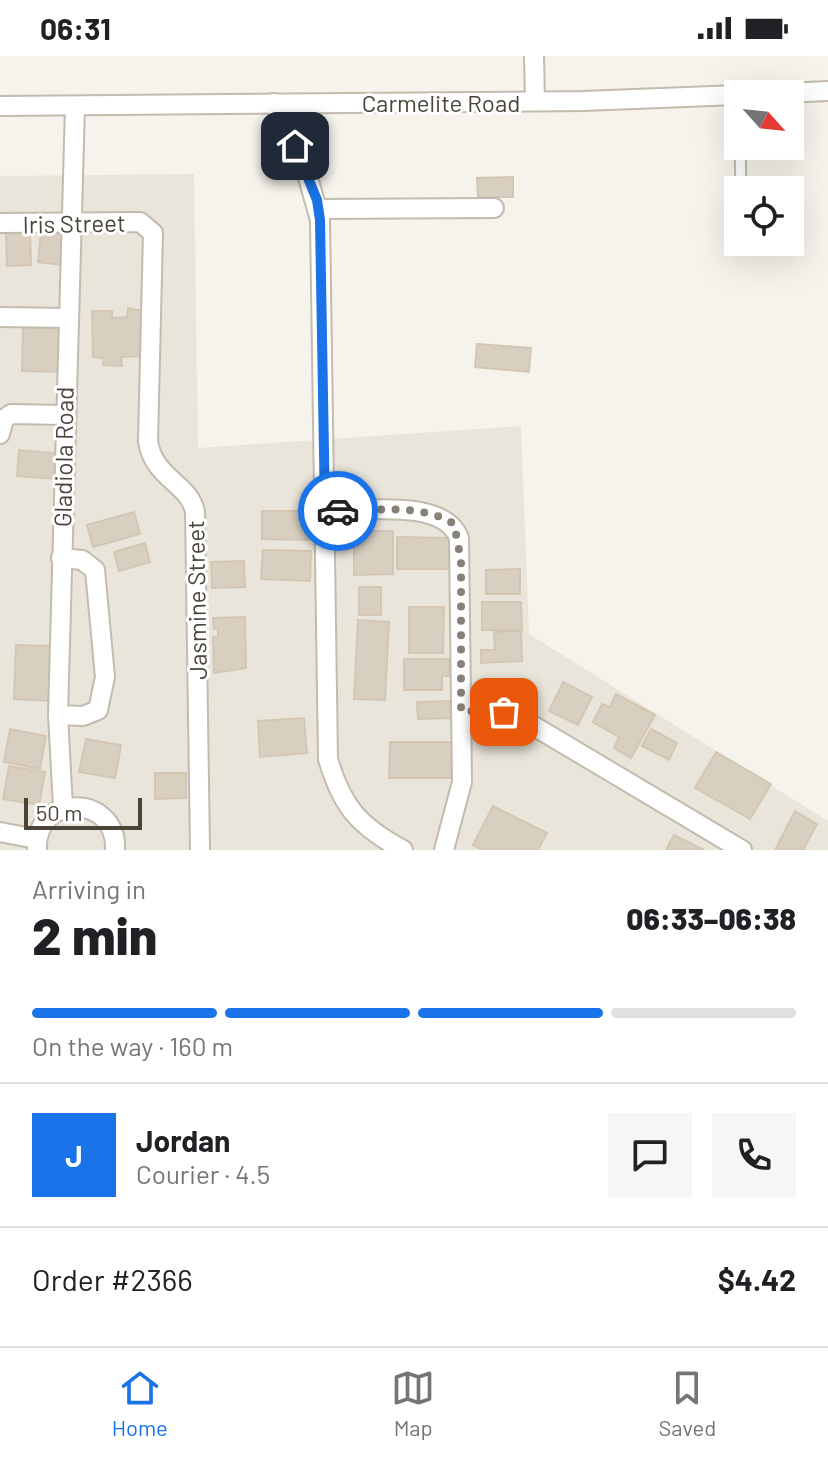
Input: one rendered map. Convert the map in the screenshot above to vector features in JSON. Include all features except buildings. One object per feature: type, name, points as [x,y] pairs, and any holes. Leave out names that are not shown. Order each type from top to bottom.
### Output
[{"type":"street","points":[[534,56],[535,101]]},
{"type":"street","points":[[804,92],[828,91]]},
{"type":"street","name":"Carmelite Road","points":[[0,106],[535,101],[724,95]]},
{"type":"street","points":[[274,103],[305,167],[318,209],[328,759],[337,788],[354,816],[379,837],[403,850]]},
{"type":"street","name":"Gladiola Road","points":[[63,807],[58,715],[75,106]]},
{"type":"street","points":[[318,209],[494,208]]},
{"type":"street","name":"Iris Street","points":[[0,223],[148,225]]},
{"type":"street","name":"Jasmine Street","points":[[148,225],[153,239],[150,454],[158,468],[193,503],[195,512],[200,850]]},
{"type":"street","points":[[0,317],[68,318]]},
{"type":"street","points":[[0,434],[4,419],[11,414],[64,415]]},
{"type":"street","points":[[325,511],[419,511],[442,516],[454,524],[461,560],[462,782],[444,850]]},
{"type":"street","points":[[58,715],[83,716],[98,710],[105,677],[99,583],[95,570],[82,560],[61,558]]},
{"type":"street","points":[[461,711],[517,716],[742,850]]},
{"type":"street","points":[[0,832],[37,844],[46,820],[63,807],[86,807],[100,813],[114,832],[115,850]]},
{"type":"shaded area","points":[[194,174],[198,448],[521,426],[529,634],[828,821],[828,850],[0,850],[0,176]]},
{"type":"way so far","points":[[338,511],[419,511],[442,516],[454,524],[461,560],[461,711],[504,712]]},
{"type":"route","points":[[295,146],[317,200],[320,220],[325,511],[338,511]]}]
